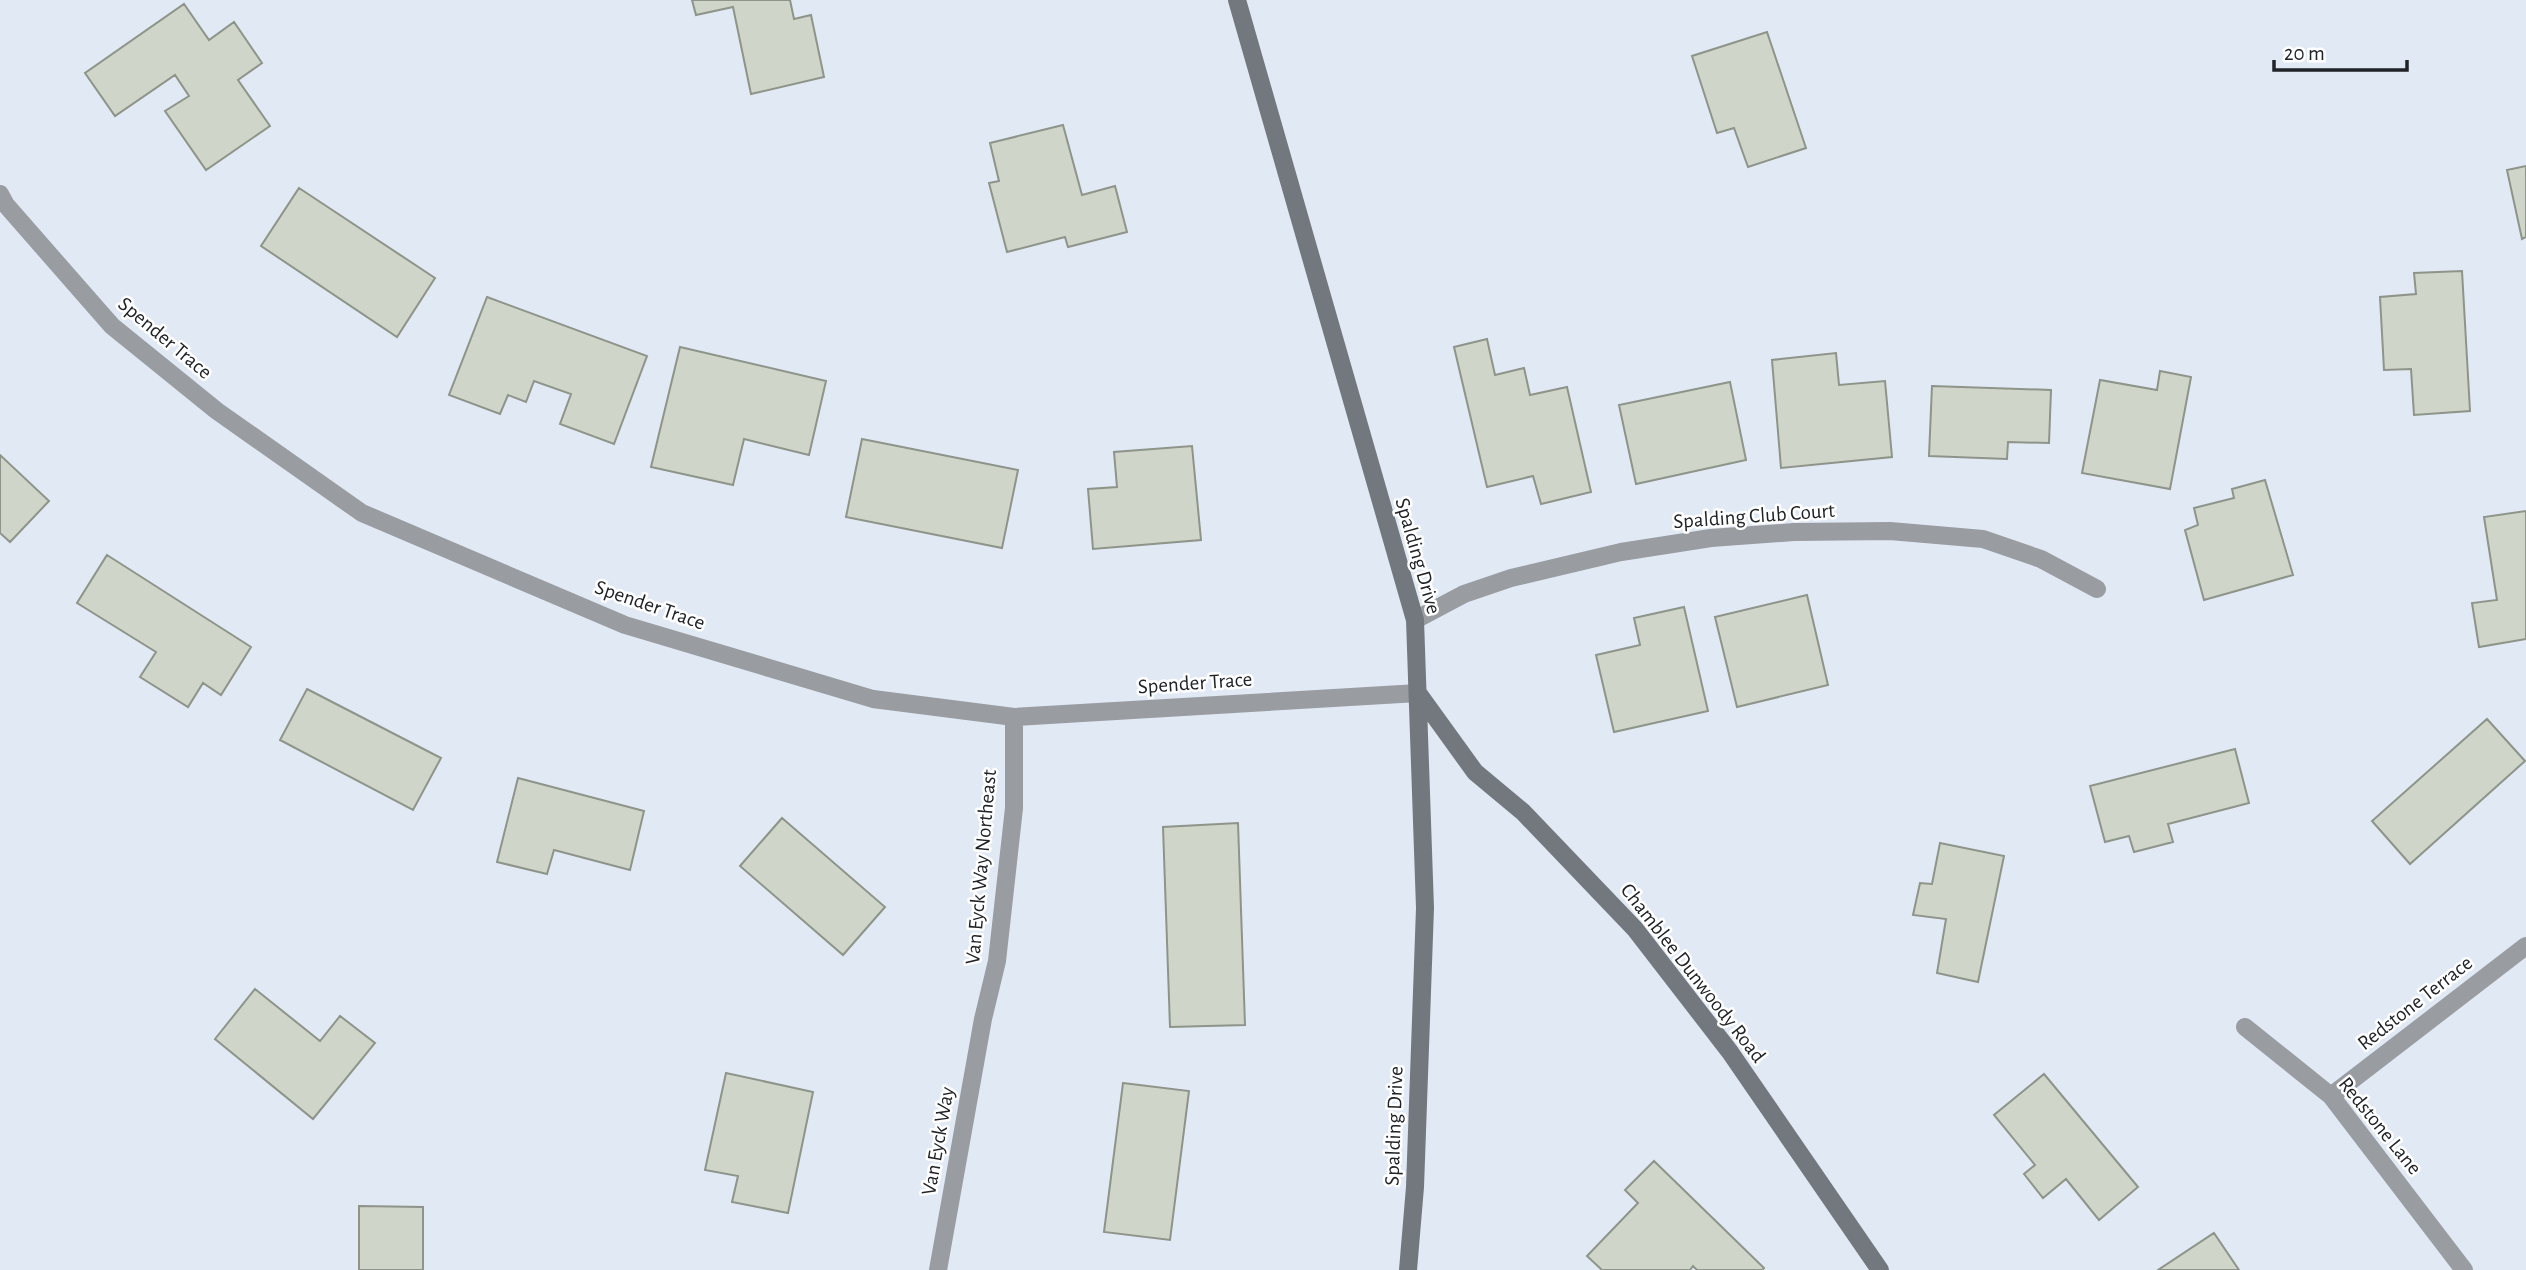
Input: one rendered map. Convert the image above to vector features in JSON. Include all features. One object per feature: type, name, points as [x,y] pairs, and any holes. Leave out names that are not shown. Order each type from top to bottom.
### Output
[{"type":"street","name":"Spalding Drive","points":[[1237,0],[1415,620],[1425,908],[1415,1186],[1408,1270]]},
{"type":"street","name":"Spender Trace","points":[[0,194],[6,205],[112,326],[217,411],[362,513],[625,625],[873,699],[1014,717],[1418,693]]},
{"type":"street","name":"Spalding Club Court","points":[[1415,620],[1464,594],[1511,578],[1621,552],[1711,538],[1794,533],[1890,531],[1983,539],[2041,559],[2097,589]]},
{"type":"street","name":"Chamblee Dunwoody Road","points":[[1418,693],[1475,772],[1523,811],[1635,929],[1730,1052],[1880,1270]]},
{"type":"street","name":"Van Eyck Way Northeast","points":[[983,1019],[997,961],[1014,808],[1014,717]]},
{"type":"street","name":"Redstone Terrace","points":[[2331,1096],[2526,946]]},
{"type":"street","name":"Van Eyck Way","points":[[938,1270],[983,1019]]},
{"type":"street","name":"Redstone Lane","points":[[2245,1027],[2331,1096],[2463,1270]]},
{"type":"building","points":[[692,0],[790,0],[794,19],[811,15],[824,77],[751,94],[733,7],[696,15]]},
{"type":"building","points":[[184,4],[209,40],[234,22],[262,63],[238,80],[270,126],[206,170],[165,111],[189,96],[175,75],[115,116],[85,73]]},
{"type":"building","points":[[1767,32],[1806,148],[1748,167],[1734,128],[1717,133],[1692,56]]},
{"type":"building","points":[[1063,125],[1082,195],[1115,186],[1127,232],[1068,247],[1065,237],[1007,252],[989,183],[999,181],[990,143]]},
{"type":"building","points":[[2526,166],[2526,237],[2522,239],[2507,170]]},
{"type":"building","points":[[299,188],[435,278],[397,337],[261,246]]},
{"type":"building","points":[[2462,271],[2470,411],[2414,415],[2411,369],[2384,370],[2380,297],[2416,294],[2414,273]]},
{"type":"building","points":[[487,297],[647,356],[614,444],[560,424],[571,394],[534,381],[526,402],[508,395],[500,414],[449,395]]},
{"type":"building","points":[[1487,339],[1495,375],[1524,368],[1530,395],[1567,387],[1591,492],[1541,504],[1533,476],[1487,487],[1454,347]]},
{"type":"building","points":[[680,347],[826,381],[809,455],[744,439],[733,485],[651,467]]},
{"type":"building","points":[[1836,353],[1839,385],[1885,381],[1892,457],[1781,468],[1772,360]]},
{"type":"building","points":[[2160,371],[2191,377],[2170,489],[2082,473],[2100,380],[2157,390]]},
{"type":"building","points":[[1730,382],[1746,460],[1636,484],[1619,405]]},
{"type":"building","points":[[1932,386],[2051,390],[2049,443],[2008,442],[2007,459],[1929,456]]},
{"type":"building","points":[[862,439],[1018,470],[1002,548],[846,517]]},
{"type":"building","points":[[1192,446],[1201,540],[1093,549],[1088,489],[1117,487],[1114,452]]},
{"type":"building","points":[[0,455],[49,501],[10,542],[0,533]]},
{"type":"building","points":[[2265,480],[2293,575],[2204,600],[2185,530],[2198,525],[2194,508],[2234,498],[2232,489]]},
{"type":"building","points":[[2526,511],[2526,639],[2479,647],[2472,603],[2497,600],[2484,517]]},
{"type":"building","points":[[107,555],[251,647],[221,695],[203,683],[188,707],[140,677],[156,652],[77,603]]},
{"type":"building","points":[[1807,595],[1828,685],[1737,707],[1715,617]]},
{"type":"building","points":[[1684,607],[1708,711],[1614,732],[1596,655],[1640,645],[1634,618]]},
{"type":"building","points":[[307,689],[441,758],[413,810],[280,740]]},
{"type":"building","points":[[2487,719],[2525,761],[2410,864],[2372,821]]},
{"type":"building","points":[[2235,749],[2249,803],[2168,824],[2173,842],[2134,852],[2129,836],[2105,842],[2090,786]]},
{"type":"building","points":[[518,778],[644,811],[630,870],[554,850],[547,874],[497,862]]},
{"type":"building","points":[[782,818],[885,907],[843,955],[740,866]]},
{"type":"building","points":[[1238,823],[1245,1025],[1170,1027],[1163,827]]},
{"type":"building","points":[[1940,843],[2004,856],[1978,982],[1937,973],[1946,919],[1913,915],[1920,883],[1932,884]]},
{"type":"building","points":[[255,989],[320,1041],[340,1016],[375,1043],[313,1119],[215,1039]]},
{"type":"building","points":[[726,1073],[813,1092],[788,1213],[732,1202],[738,1176],[705,1170]]},
{"type":"building","points":[[2044,1074],[2138,1187],[2099,1220],[2066,1179],[2043,1198],[2024,1174],[2035,1165],[1994,1115]]},
{"type":"building","points":[[1123,1083],[1189,1091],[1170,1240],[1104,1232]]},
{"type":"building","points":[[1654,1161],[1764,1268],[1697,1270],[1693,1266],[1690,1270],[1602,1270],[1587,1256],[1638,1203],[1625,1190]]},
{"type":"building","points":[[359,1206],[423,1207],[423,1270],[359,1270]]},
{"type":"building","points":[[2214,1233],[2239,1270],[2158,1270]]}]
